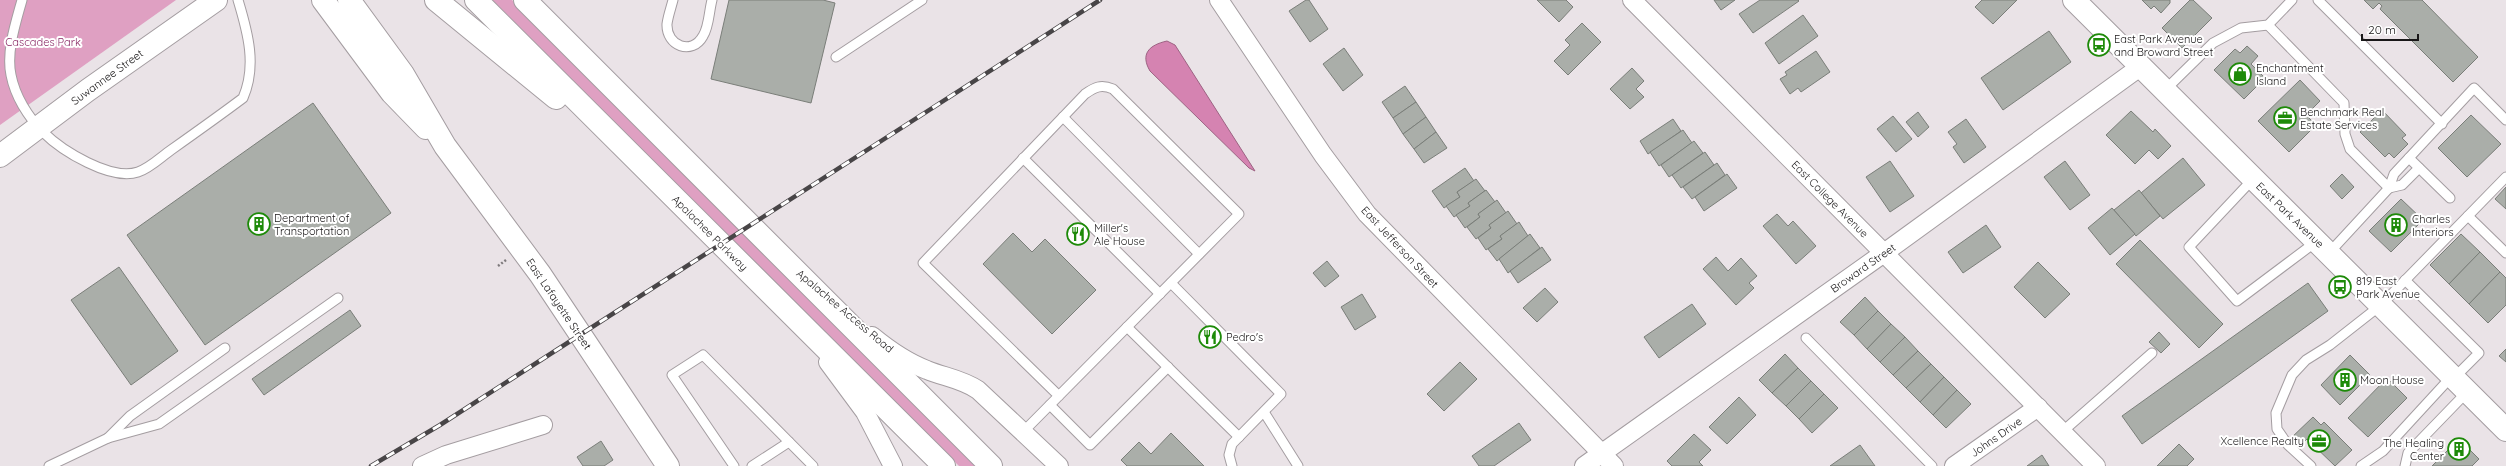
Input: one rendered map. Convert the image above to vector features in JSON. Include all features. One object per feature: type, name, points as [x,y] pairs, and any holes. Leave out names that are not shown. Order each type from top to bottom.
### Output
[{"type":"main road","name":"Suwannee Street","points":[[0,156],[216,0]]},
{"type":"main road","name":"East Lafayette Street","points":[[323,0],[392,93],[445,146]]},
{"type":"main road","name":"East Lafayette Street","points":[[350,0],[403,74],[445,146],[540,274],[668,466]]},
{"type":"main road","points":[[436,0],[672,196]]},
{"type":"main road","name":"Apalachee Parkway","points":[[476,0],[944,466]]},
{"type":"main road","points":[[524,0],[991,466]]},
{"type":"main road","name":"East Park Avenue","points":[[2074,0],[2506,430]]},
{"type":"street","name":"East Jefferson Street","points":[[1219,0],[1323,156],[1368,214],[1614,466]]},
{"type":"street","name":"East College Avenue","points":[[1632,0],[2096,466]]},
{"type":"street","name":"Broward Street","points":[[1584,466],[1884,253],[2140,67]]},
{"type":"street","name":"Apalachee Access Road","points":[[788,262],[888,349],[926,370],[971,385],[1059,466]]},
{"type":"street","points":[[764,288],[859,403],[876,430],[892,466]]},
{"type":"street","name":"Johns Drive","points":[[1954,466],[2038,408]]},
{"type":"street","points":[[422,466],[446,455],[543,425]]},
{"type":"lane","points":[[22,0],[15,26],[10,55],[10,74],[17,94],[39,127],[59,145],[104,170],[128,174],[148,167],[243,98],[249,83],[252,58],[238,0]]},
{"type":"lane","points":[[673,0],[667,25],[671,39],[681,47],[690,48],[698,44],[704,35],[712,0]]},
{"type":"lane","points":[[2164,91],[2212,43],[2242,28],[2268,25],[2292,0]]},
{"type":"lane","points":[[2318,0],[2442,124]]},
{"type":"lane","points":[[836,58],[919,1]]},
{"type":"lane","points":[[2268,25],[2344,103],[2345,134],[2350,149],[2389,188]]},
{"type":"lane","points":[[1023,432],[1239,214],[1113,89],[1104,86],[1095,87],[1063,117],[923,263],[1058,396]]},
{"type":"lane","points":[[2253,179],[2189,247],[2237,301],[2323,247],[2389,188],[2394,174],[2474,88],[2506,120]]},
{"type":"lane","points":[[1063,117],[1200,254]]},
{"type":"lane","points":[[1023,158],[1160,294]]},
{"type":"lane","points":[[2409,158],[2450,198]]},
{"type":"lane","points":[[2389,188],[2402,185],[2419,168]]},
{"type":"lane","points":[[2311,466],[2288,445],[2277,429],[2276,413],[2292,375],[2306,360],[2330,345],[2380,305],[2506,177]]},
{"type":"lane","points":[[2468,216],[2506,253]]},
{"type":"lane","points":[[2405,280],[2479,353],[2408,453],[2405,466]]},
{"type":"lane","points":[[1170,283],[1281,394],[1232,444],[1229,455],[1232,466]]},
{"type":"lane","points":[[49,466],[108,438],[159,424],[338,298]]},
{"type":"lane","points":[[1127,327],[1239,437]]},
{"type":"lane","points":[[1806,338],[1932,466]]},
{"type":"lane","points":[[108,438],[130,416],[225,348]]},
{"type":"lane","points":[[2062,432],[2152,353]]},
{"type":"lane","points":[[734,466],[672,375],[703,355],[813,466]]},
{"type":"lane","points":[[1050,404],[1090,445],[1168,367]]},
{"type":"lane","points":[[2361,466],[2383,451],[2458,382]]},
{"type":"lane","points":[[1264,412],[1298,466]]},
{"type":"lane","points":[[752,466],[789,442]]},
{"type":"green space","name":"Cascades Park","points":[[0,0],[176,0],[0,125]]},
{"type":"green space","points":[[492,0],[512,0],[977,466],[959,466]]},
{"type":"shaded area","points":[[1167,41],[1175,45],[1255,171],[1249,168],[1150,71],[1146,60],[1148,51],[1155,45]]},
{"type":"building","points":[[729,0],[823,0],[835,3],[811,103],[711,79]]},
{"type":"building","points":[[1306,0],[1309,0],[1328,29],[1310,42],[1289,11]]},
{"type":"building","points":[[1537,0],[1566,0],[1573,7],[1559,22]]},
{"type":"building","points":[[1714,0],[1735,0],[1721,10]]},
{"type":"building","points":[[1760,0],[1799,1],[1753,33],[1739,14]]},
{"type":"building","points":[[1982,0],[2017,0],[1993,24],[1975,7]]},
{"type":"building","points":[[2142,0],[2170,0],[2170,3],[2161,13],[2154,6],[2151,9]]},
{"type":"building","points":[[2190,0],[2193,0],[2212,18],[2182,48],[2162,28]]},
{"type":"building","points":[[2364,0],[2422,0],[2478,57],[2453,82],[2380,9],[2382,6],[2379,3],[2373,9]]},
{"type":"building","points":[[1803,15],[1818,36],[1779,64],[1765,43]]},
{"type":"building","points":[[1582,23],[1601,42],[1568,75],[1554,61],[1570,45],[1565,40]]},
{"type":"building","points":[[2049,31],[2071,62],[2003,110],[1981,78]]},
{"type":"building","name":"Enchantment Island","points":[[2247,46],[2258,56],[2251,64],[2265,78],[2244,99],[2214,70],[2235,49],[2240,53]]},
{"type":"building","points":[[1344,48],[1363,75],[1343,91],[1323,64]]},
{"type":"building","points":[[1816,51],[1830,72],[1801,92],[1798,88],[1790,94],[1780,79],[1787,75],[1785,72]]},
{"type":"building","points":[[1632,68],[1644,81],[1636,89],[1644,97],[1630,109],[1610,89]]},
{"type":"building","name":"Benchmark Real Estate Services","points":[[2300,80],[2320,101],[2306,115],[2316,125],[2289,152],[2258,121]]},
{"type":"building","points":[[1405,86],[1416,102],[1393,118],[1382,102]]},
{"type":"building","points":[[1416,102],[1426,117],[1403,134],[1393,118]]},
{"type":"building","name":"Department of Transportation","points":[[313,103],[391,213],[205,345],[127,235]]},
{"type":"building","points":[[2382,110],[2406,135],[2402,138],[2408,144],[2394,158],[2389,153],[2385,157],[2360,132]]},
{"type":"building","points":[[2131,111],[2153,132],[2155,129],[2171,146],[2158,159],[2149,150],[2135,164],[2106,135]]},
{"type":"building","points":[[1918,112],[1929,127],[1918,137],[1906,122]]},
{"type":"building","points":[[2471,115],[2501,144],[2467,177],[2438,148]]},
{"type":"building","points":[[1893,116],[1912,139],[1896,152],[1877,129]]},
{"type":"building","points":[[1426,117],[1436,132],[1414,149],[1403,134]]},
{"type":"building","points":[[1673,119],[1681,131],[1648,154],[1640,141]]},
{"type":"building","points":[[1966,119],[1986,147],[1964,163],[1953,147],[1957,144],[1948,132]]},
{"type":"building","points":[[1683,130],[1692,143],[1659,166],[1650,152]]},
{"type":"building","points":[[1436,132],[1447,148],[1424,163],[1414,149]]},
{"type":"building","points":[[1694,141],[1703,153],[1669,177],[1661,165]]},
{"type":"building","points":[[1705,152],[1714,165],[1681,188],[1672,175]]},
{"type":"building","points":[[2183,158],[2205,185],[2163,219],[2141,193]]},
{"type":"building","points":[[1890,161],[1914,196],[1890,212],[1866,177]]},
{"type":"building","points":[[2065,161],[2090,195],[2070,210],[2044,177]]},
{"type":"building","points":[[1717,163],[1725,175],[1692,199],[1683,187]]},
{"type":"building","points":[[1465,168],[1474,181],[1457,192],[1460,197],[1444,208],[1432,191]]},
{"type":"building","points":[[1727,174],[1737,188],[1704,211],[1695,197]]},
{"type":"building","points":[[2342,174],[2354,187],[2342,199],[2330,186]]},
{"type":"building","points":[[1476,179],[1485,191],[1468,203],[1470,206],[1454,217],[1446,206],[1460,197],[1457,192]]},
{"type":"building","points":[[2506,187],[2506,209],[2495,199]]},
{"type":"building","points":[[1486,190],[1495,202],[1478,214],[1480,217],[1465,228],[1456,215],[1470,206],[1468,203]]},
{"type":"building","points":[[2139,190],[2160,216],[2136,236],[2114,210]]},
{"type":"building","name":"Charles Interiors","points":[[2401,199],[2423,220],[2391,252],[2369,231]]},
{"type":"building","points":[[1497,200],[1506,213],[1489,225],[1491,228],[1476,239],[1467,227],[1480,217],[1478,214]]},
{"type":"building","points":[[2112,208],[2135,234],[2110,255],[2088,228]]},
{"type":"building","points":[[1508,211],[1517,224],[1500,236],[1502,239],[1486,250],[1478,238],[1491,228],[1489,225]]},
{"type":"building","points":[[1777,214],[1788,226],[1793,221],[1816,246],[1796,264],[1763,226]]},
{"type":"building","points":[[1519,222],[1528,236],[1497,261],[1488,249],[1502,239],[1500,236]]},
{"type":"building","points":[[1986,225],[2001,247],[1963,273],[1948,252]]},
{"type":"building","points":[[1013,233],[1032,252],[1045,239],[1096,290],[1052,334],[983,264]]},
{"type":"building","points":[[1530,234],[1540,248],[1508,273],[1499,259]]},
{"type":"building","points":[[2461,234],[2480,252],[2449,284],[2430,265]]},
{"type":"building","points":[[2140,240],[2223,324],[2199,348],[2116,264]]},
{"type":"building","points":[[1542,247],[1551,260],[1518,283],[1510,271]]},
{"type":"building","points":[[2480,252],[2500,272],[2469,304],[2449,284]]},
{"type":"building","points":[[1716,257],[1728,271],[1741,258],[1757,276],[1749,283],[1754,288],[1736,305],[1703,269]]},
{"type":"building","points":[[1327,261],[1339,276],[1325,287],[1313,273]]},
{"type":"building","points":[[2038,262],[2070,294],[2045,318],[2014,287]]},
{"type":"building","points":[[119,267],[178,351],[131,385],[71,300]]},
{"type":"building","points":[[2500,272],[2506,278],[2506,305],[2488,323],[2469,304]]},
{"type":"building","points":[[2308,283],[2328,311],[2142,444],[2122,416]]},
{"type":"building","points":[[1545,288],[1558,302],[1537,322],[1523,308]]},
{"type":"building","points":[[1362,294],[1376,317],[1355,330],[1341,307]]},
{"type":"building","points":[[1865,297],[1878,311],[1854,335],[1840,322]]},
{"type":"building","points":[[1692,304],[1706,324],[1659,358],[1644,337]]},
{"type":"building","points":[[350,310],[361,326],[264,395],[252,379]]},
{"type":"building","points":[[1878,311],[1891,324],[1867,349],[1854,335]]},
{"type":"building","points":[[1891,324],[1905,337],[1880,362],[1867,349]]},
{"type":"building","points":[[2159,332],[2170,344],[2161,353],[2149,342]]},
{"type":"building","points":[[1905,337],[1918,351],[1893,375],[1880,362]]},
{"type":"building","points":[[2506,349],[2506,362],[2499,356]]},
{"type":"building","points":[[1918,351],[1931,364],[1906,388],[1893,375]]},
{"type":"building","points":[[1785,354],[1798,368],[1772,393],[1759,380]]},
{"type":"building","name":"Moon House","points":[[2350,355],[2370,375],[2340,405],[2321,385]]},
{"type":"building","points":[[1460,362],[1477,379],[1444,411],[1427,394]]},
{"type":"building","points":[[1931,364],[1944,377],[1920,402],[1906,388]]},
{"type":"building","points":[[1798,368],[1811,381],[1786,406],[1772,393]]},
{"type":"building","points":[[1944,377],[1957,390],[1933,415],[1920,402]]},
{"type":"building","points":[[2387,378],[2407,398],[2368,437],[2348,418]]},
{"type":"building","points":[[1811,381],[1824,394],[1799,419],[1786,406]]},
{"type":"building","points":[[1957,390],[1971,404],[1946,428],[1933,415]]},
{"type":"building","points":[[1824,394],[1838,408],[1812,433],[1799,419]]},
{"type":"building","points":[[1739,397],[1756,415],[1727,444],[1709,427]]},
{"type":"building","points":[[2313,417],[2321,425],[2324,422],[2352,450],[2335,466],[2307,439],[2299,447],[2290,439]]},
{"type":"building","points":[[1519,423],[1531,440],[1494,466],[1479,466],[1472,456]]},
{"type":"building","points":[[1171,433],[1204,466],[1127,466],[1121,460],[1139,442],[1151,454]]},
{"type":"building","points":[[1694,434],[1711,450],[1699,462],[1703,466],[1672,466],[1667,461]]},
{"type":"building","name":"The Healing Center","points":[[2459,439],[2479,459],[2472,466],[2432,466]]},
{"type":"building","points":[[601,441],[613,460],[604,466],[583,466],[577,457]]},
{"type":"building","points":[[2179,444],[2194,459],[2187,466],[2157,466]]},
{"type":"building","points":[[1860,445],[1875,466],[1830,466]]},
{"type":"building","points":[[2042,455],[2049,466],[2027,466]]},
{"type":"railway","points":[[371,466],[440,425],[1100,0]]},
{"type":"place","name":"East Park Avenue and Broward Street","points":[[2099,45]]},
{"type":"place","name":"Enchantment Island","points":[[2240,74]]},
{"type":"place","name":"Benchmark Real Estate Services","points":[[2285,118]]},
{"type":"place","name":"Department of Transportation","points":[[259,224]]},
{"type":"place","name":"Charles Interiors","points":[[2396,225]]},
{"type":"place","name":"Miller's Ale House","points":[[1078,234]]},
{"type":"place","name":"819 East Park Avenue","points":[[2340,287]]},
{"type":"place","name":"Pedro's","points":[[1210,337]]},
{"type":"place","name":"Moon House","points":[[2345,380]]},
{"type":"place","name":"Xcellence Realty","points":[[2319,441]]},
{"type":"place","name":"The Healing Center","points":[[2459,449]]}]
